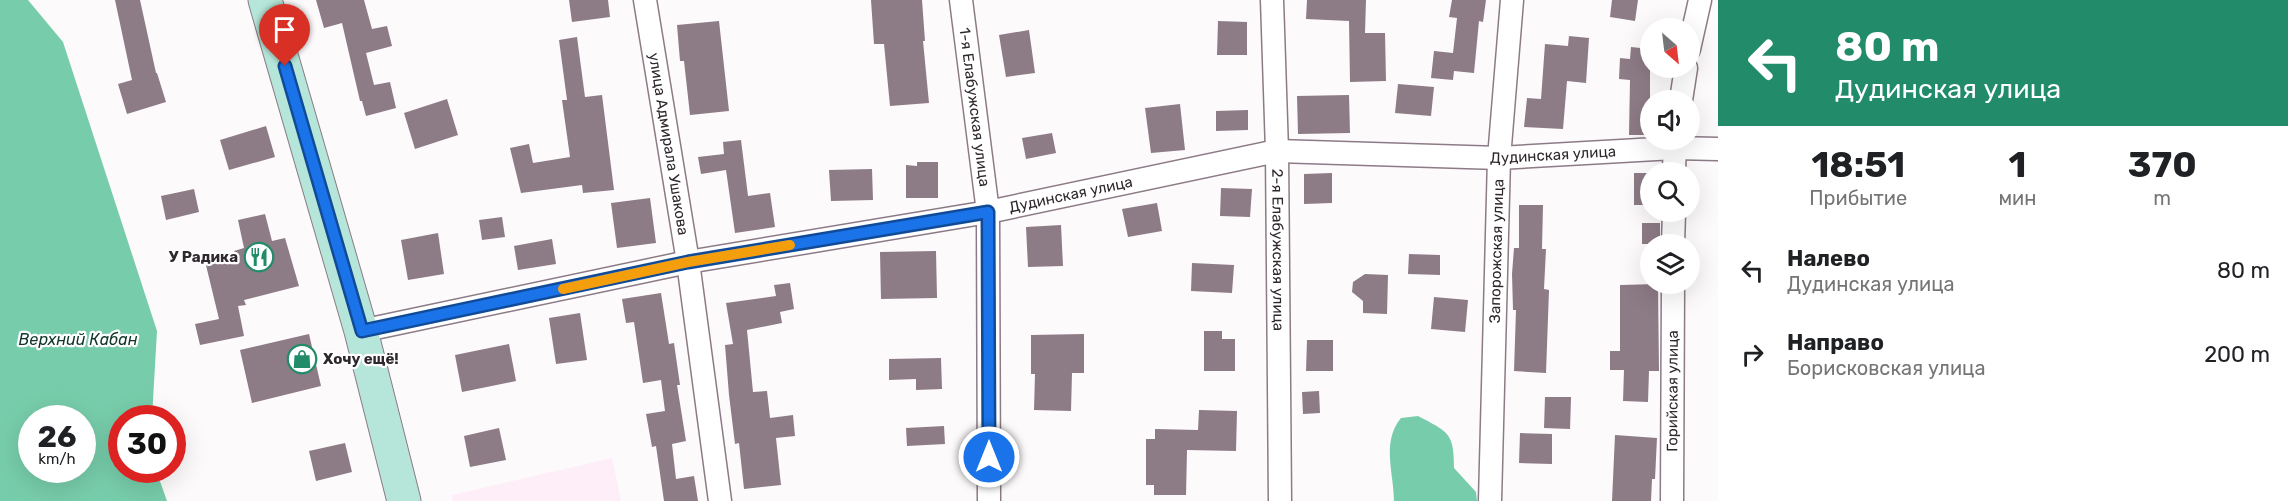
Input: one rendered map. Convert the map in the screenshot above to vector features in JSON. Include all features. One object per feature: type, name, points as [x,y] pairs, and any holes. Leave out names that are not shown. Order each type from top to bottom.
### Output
[{"type":"street","points":[[266,0],[362,331],[404,501]]},
{"type":"street","name":"улица Адмирала Ушакова","points":[[645,0],[688,262],[720,501]]},
{"type":"street","name":"1-я Елабужская улица","points":[[961,0],[988,212],[989,501]]},
{"type":"street","name":"2-я Елабужская улица","points":[[1272,0],[1277,151],[1280,501]]},
{"type":"street","name":"Запорожская улица","points":[[1490,501],[1499,158],[1512,0]]},
{"type":"street","points":[[1696,18],[1700,0]]},
{"type":"street","name":"Дудинская улица","points":[[362,331],[688,262],[988,212],[1277,151],[1499,158],[1640,147]]},
{"type":"street","name":"Дудинская улица","points":[[1700,147],[1718,149]]},
{"type":"street","name":"Горийская улица","points":[[1671,501],[1673,294]]},
{"type":"shaded area","points":[[612,458],[621,501],[453,501],[452,495]]},
{"type":"water","name":"Верхний Кабан","points":[[0,0],[28,0],[63,42],[157,331],[153,405],[108,405],[108,483],[161,483],[167,501],[0,501]]},
{"type":"water","points":[[1418,416],[1447,434],[1453,447],[1454,468],[1476,492],[1477,501],[1394,501],[1390,458],[1391,437],[1401,418]]},
{"type":"building","points":[[115,0],[140,0],[156,73],[166,102],[127,114],[118,84],[132,80]]},
{"type":"building","points":[[316,0],[364,0],[372,29],[387,26],[392,46],[366,53],[374,85],[390,82],[396,108],[366,116],[362,101],[360,101],[342,23],[324,28]]},
{"type":"building","points":[[569,0],[608,0],[610,17],[572,22]]},
{"type":"building","points":[[871,0],[922,0],[929,103],[890,106],[884,44],[874,44]]},
{"type":"building","points":[[1307,0],[1366,0],[1365,33],[1385,33],[1386,81],[1350,82],[1349,21],[1306,19]]},
{"type":"building","points":[[1452,0],[1486,0],[1483,22],[1479,21],[1474,73],[1454,71],[1453,80],[1431,78],[1434,51],[1453,53],[1457,18],[1449,17]]},
{"type":"building","points":[[1612,0],[1638,0],[1635,21],[1610,17]]},
{"type":"building","points":[[719,21],[729,111],[690,115],[684,61],[680,61],[677,25]]},
{"type":"building","points":[[1218,21],[1247,22],[1247,55],[1217,55]]},
{"type":"building","points":[[1029,30],[1035,73],[1006,77],[999,35]]},
{"type":"building","points":[[1569,36],[1589,38],[1586,83],[1567,81],[1563,129],[1524,127],[1527,98],[1541,99],[1545,44],[1568,46]]},
{"type":"building","points":[[577,37],[585,97],[602,95],[614,190],[583,193],[582,185],[521,193],[510,148],[529,144],[533,163],[570,157],[562,100],[567,100],[559,40]]},
{"type":"building","points":[[1631,47],[1640,48],[1640,78],[1650,78],[1650,90],[1640,90],[1640,135],[1629,135],[1630,80],[1619,79],[1620,58],[1630,59]]},
{"type":"building","points":[[1398,84],[1434,87],[1431,116],[1395,113]]},
{"type":"building","points":[[1349,95],[1350,133],[1298,134],[1297,96]]},
{"type":"building","points":[[447,99],[458,135],[415,149],[404,113]]},
{"type":"building","points":[[1180,104],[1185,150],[1151,153],[1145,108]]},
{"type":"building","points":[[1248,110],[1248,130],[1216,131],[1216,111]]},
{"type":"building","points":[[266,126],[275,157],[229,170],[220,140]]},
{"type":"building","points":[[1052,133],[1056,153],[1026,159],[1022,138]]},
{"type":"building","points":[[741,140],[748,196],[770,193],[775,227],[735,233],[726,170],[701,174],[698,157],[724,154],[723,142]]},
{"type":"building","points":[[917,162],[938,162],[938,198],[906,198],[906,165],[917,166]]},
{"type":"building","points":[[872,169],[873,200],[831,201],[829,170]]},
{"type":"building","points":[[1332,173],[1332,203],[1304,204],[1304,174]]},
{"type":"building","points":[[1634,173],[1640,173],[1640,205],[1634,205]]},
{"type":"building","points":[[1221,188],[1252,189],[1250,217],[1220,216]]},
{"type":"building","points":[[194,189],[199,212],[166,220],[161,196]]},
{"type":"building","points":[[650,198],[656,243],[617,248],[611,203]]},
{"type":"building","points":[[1157,203],[1162,231],[1128,237],[1122,209]]},
{"type":"building","points":[[1519,205],[1543,205],[1542,249],[1546,249],[1544,289],[1549,290],[1546,373],[1514,371],[1516,310],[1513,310],[1512,274],[1514,248],[1519,248]]},
{"type":"building","points":[[265,214],[272,241],[285,238],[299,286],[244,300],[246,305],[238,306],[244,336],[200,345],[195,324],[219,319],[205,261],[235,254],[234,251],[244,248],[238,220]]},
{"type":"building","points":[[502,217],[505,237],[482,240],[479,220]]},
{"type":"building","points":[[1642,223],[1660,223],[1660,234],[1642,234]]},
{"type":"building","points":[[1061,225],[1063,266],[1028,267],[1026,227]]},
{"type":"building","points":[[438,233],[444,274],[408,280],[401,240]]},
{"type":"building","points":[[552,239],[556,264],[518,270],[514,246]]},
{"type":"building","points":[[936,251],[937,298],[881,299],[880,252]]},
{"type":"building","points":[[1409,254],[1440,255],[1440,275],[1408,274]]},
{"type":"building","points":[[1192,263],[1234,265],[1232,293],[1191,291]]},
{"type":"building","points":[[1365,274],[1388,275],[1387,314],[1363,313],[1363,301],[1352,292],[1353,282]]},
{"type":"building","points":[[790,283],[794,309],[780,312],[782,323],[747,330],[753,392],[767,391],[770,418],[793,415],[795,436],[776,438],[781,485],[744,489],[739,443],[735,444],[729,395],[725,345],[733,344],[726,303],[776,296],[774,285]]},
{"type":"building","points":[[1640,284],[1640,294],[1658,294],[1659,371],[1649,371],[1648,402],[1623,401],[1624,370],[1610,370],[1610,351],[1620,351],[1620,285]]},
{"type":"building","points":[[661,293],[669,344],[674,343],[680,385],[677,385],[686,441],[672,444],[676,479],[694,476],[698,501],[664,501],[656,446],[652,447],[646,414],[665,411],[661,380],[643,383],[634,322],[626,323],[622,299]]},
{"type":"building","points":[[1434,297],[1468,300],[1465,332],[1431,329]]},
{"type":"building","points":[[580,313],[587,360],[556,364],[549,318]]},
{"type":"building","points":[[1204,331],[1222,331],[1222,339],[1235,339],[1235,371],[1204,371]]},
{"type":"building","points":[[309,334],[321,386],[252,403],[240,350]]},
{"type":"building","points":[[1084,334],[1084,373],[1072,373],[1071,411],[1034,410],[1035,374],[1031,374],[1031,335]]},
{"type":"building","points":[[1307,340],[1333,340],[1333,371],[1306,371]]},
{"type":"building","points":[[509,344],[516,381],[462,392],[455,355]]},
{"type":"building","points":[[941,358],[942,389],[916,390],[916,379],[889,380],[889,359]]},
{"type":"building","points":[[1319,391],[1320,413],[1303,414],[1302,392]]},
{"type":"building","points":[[1545,397],[1571,397],[1570,429],[1544,428]]},
{"type":"building","points":[[1199,410],[1237,411],[1236,451],[1187,450],[1186,495],[1154,495],[1154,485],[1146,485],[1146,439],[1155,439],[1155,429],[1198,430]]},
{"type":"building","points":[[944,426],[945,444],[907,446],[906,428]]},
{"type":"building","points":[[499,428],[506,460],[470,467],[464,436]]},
{"type":"building","points":[[1520,433],[1552,434],[1552,464],[1519,463]]},
{"type":"building","points":[[1615,435],[1657,438],[1655,479],[1652,479],[1651,501],[1612,501]]},
{"type":"building","points":[[345,443],[352,472],[316,481],[309,451]]},
{"type":"slow traffic","points":[[563,289],[688,262],[790,245]]},
{"type":"place","name":"У Радика","points":[[259,257]]},
{"type":"place","name":"Хочу ещё!","points":[[302,359]]},
{"type":"route","points":[[285,66],[362,331],[688,262],[988,212],[989,457]]}]
